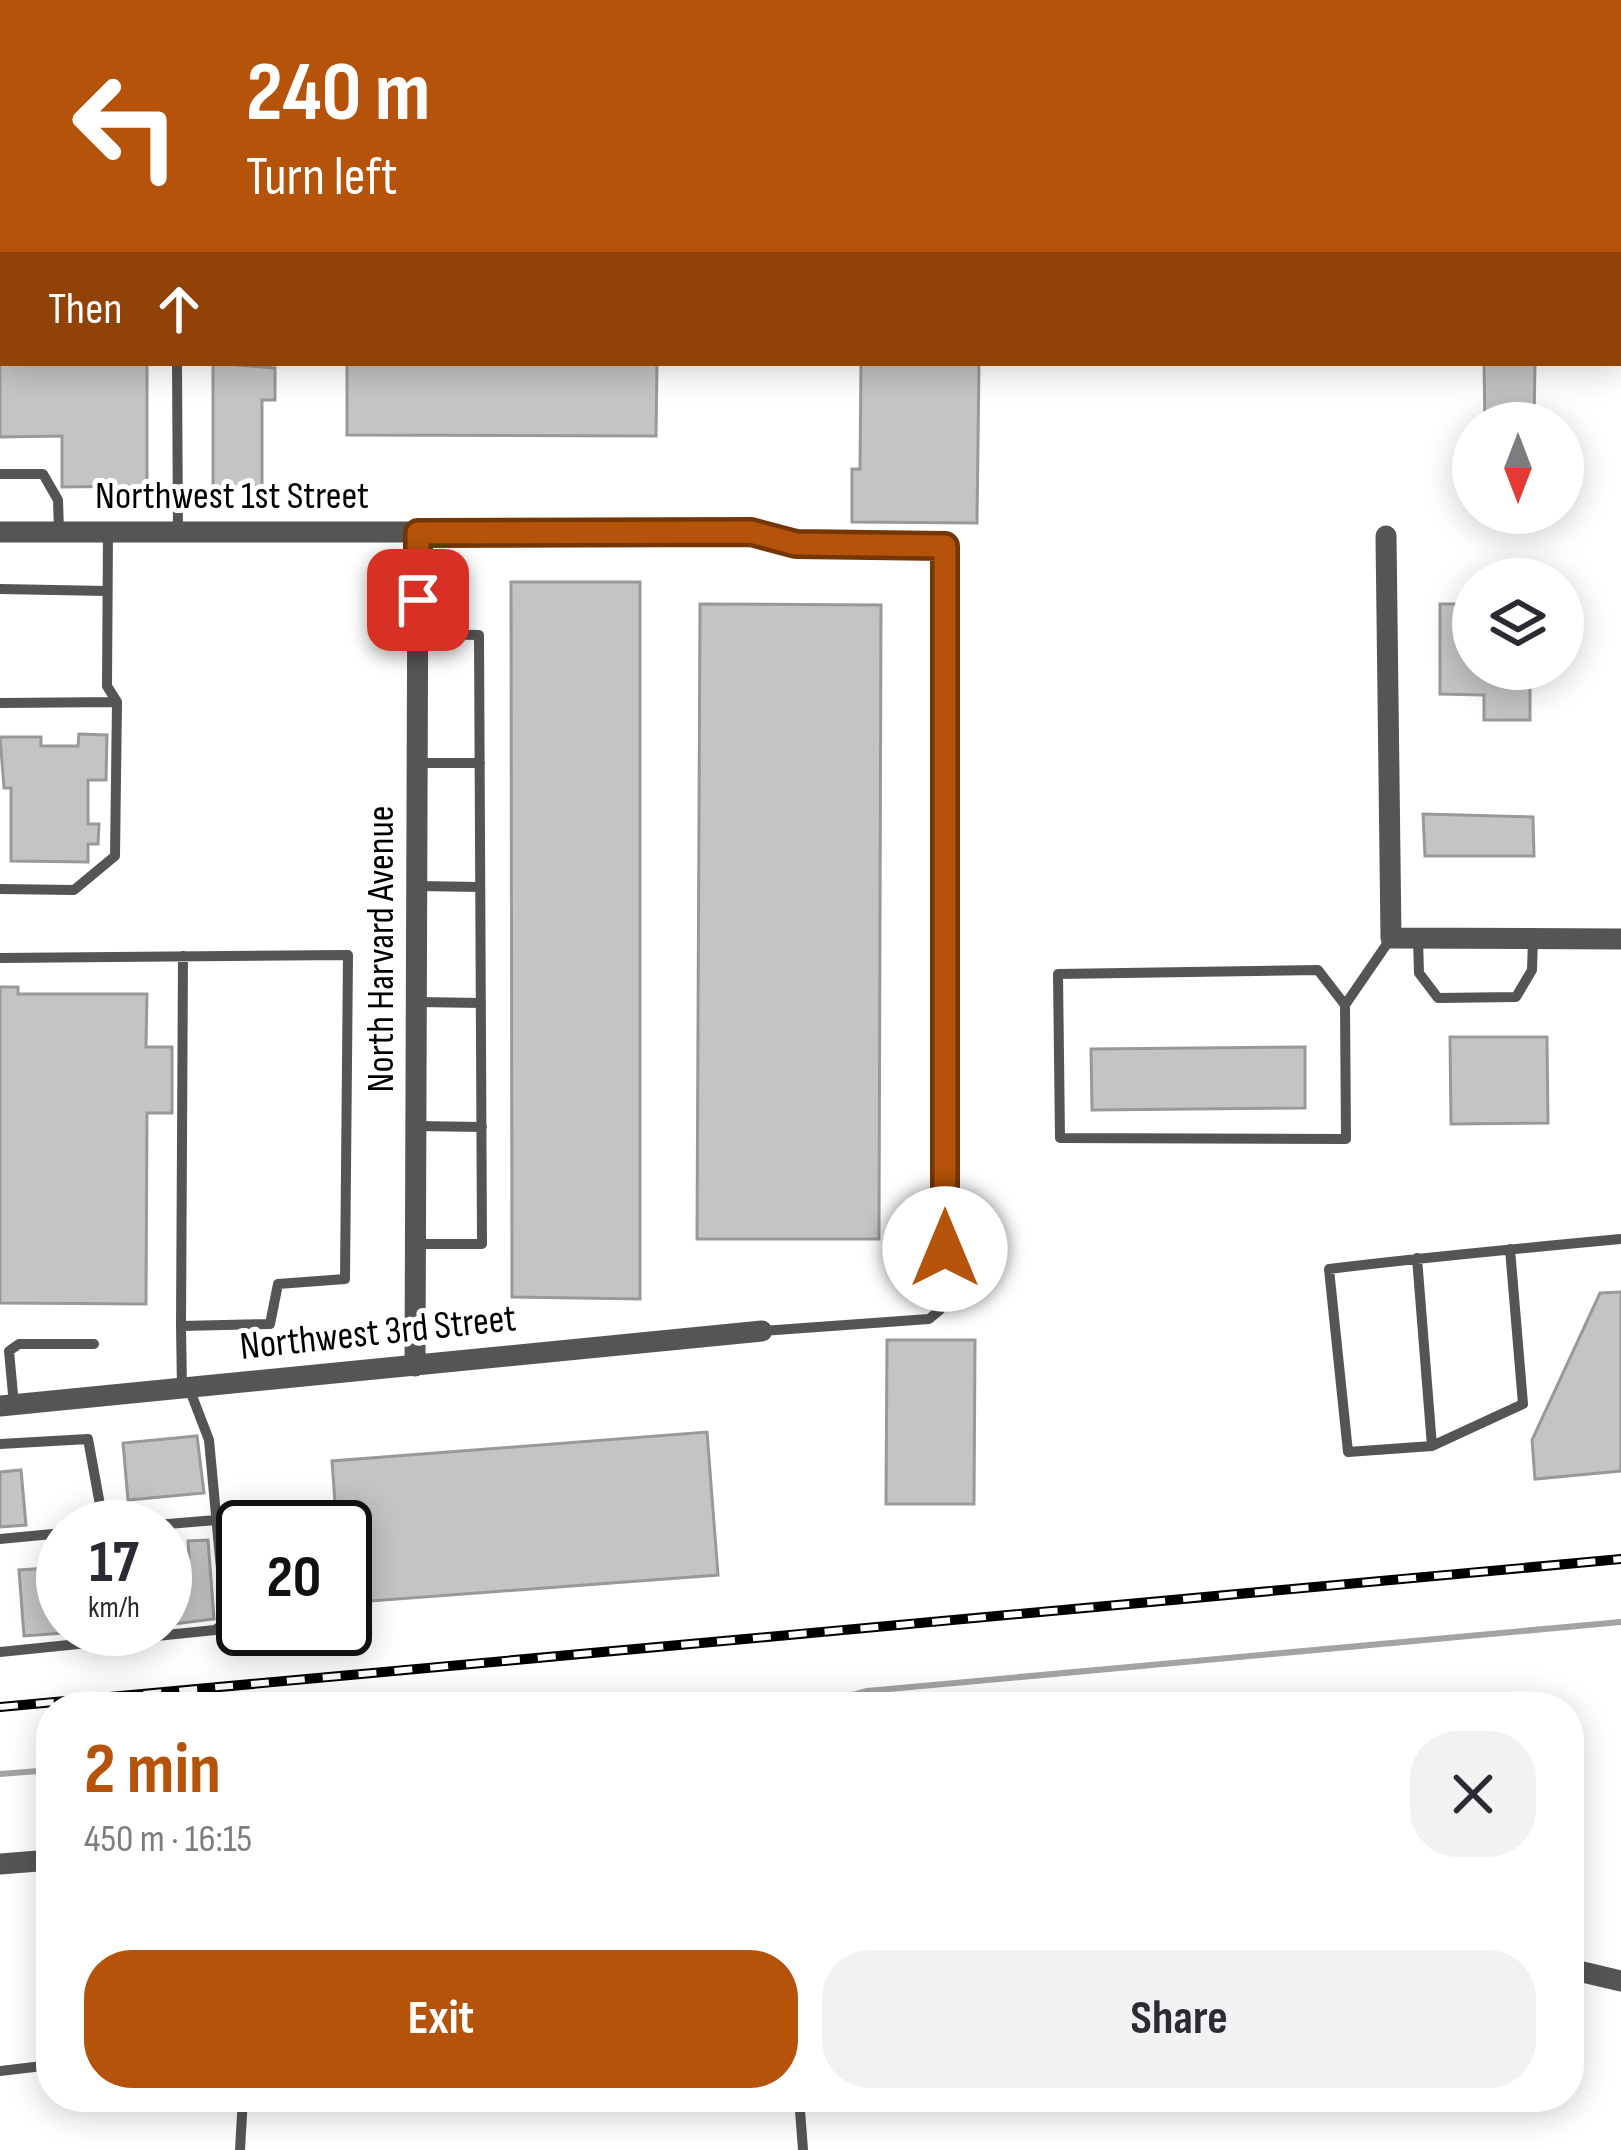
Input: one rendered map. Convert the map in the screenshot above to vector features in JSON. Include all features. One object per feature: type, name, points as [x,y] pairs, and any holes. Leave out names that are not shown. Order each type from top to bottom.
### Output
[{"type":"street","name":"Northwest 1st Street","points":[[0,532],[751,532]]},
{"type":"street","name":"North Harvard Avenue","points":[[415,1366],[418,533]]},
{"type":"street","points":[[1386,536],[1390,938],[1621,940]]},
{"type":"street","name":"Northwest 3rd Street","points":[[7,1406],[763,1331]]},
{"type":"street","points":[[0,1864],[36,1861]]},
{"type":"street","points":[[1584,1972],[1621,1981]]},
{"type":"lane","points":[[177,366],[178,532]]},
{"type":"lane","points":[[0,474],[44,474],[58,500],[59,532]]},
{"type":"lane","points":[[0,890],[74,890],[115,856],[117,702],[107,686],[108,532]]},
{"type":"lane","points":[[751,532],[796,544],[945,546],[945,1295],[940,1310],[929,1319],[763,1331]]},
{"type":"lane","points":[[0,589],[107,591]]},
{"type":"lane","points":[[416,1244],[482,1244],[479,635],[418,634]]},
{"type":"lane","points":[[0,703],[117,702]]},
{"type":"lane","points":[[417,763],[480,763]]},
{"type":"lane","points":[[417,886],[480,887]]},
{"type":"lane","points":[[1345,1005],[1318,970],[1058,974],[1060,1138],[1346,1139],[1345,1005],[1390,938]]},
{"type":"lane","points":[[1418,938],[1419,974],[1438,998],[1516,997],[1532,970],[1533,939]]},
{"type":"lane","points":[[0,958],[348,955],[344,1279],[278,1284],[270,1324],[181,1326]]},
{"type":"lane","points":[[183,956],[181,1326],[185,1388],[208,1440],[216,1520],[192,1522]]},
{"type":"lane","points":[[417,1002],[481,1003]]},
{"type":"lane","points":[[416,1126],[482,1127]]},
{"type":"lane","points":[[1510,1249],[1523,1404],[1432,1446],[1348,1452],[1329,1269],[1417,1258],[1510,1249],[1621,1239]]},
{"type":"lane","points":[[1417,1258],[1432,1446]]},
{"type":"lane","points":[[7,1406],[9,1351],[19,1344],[94,1344]]},
{"type":"lane","points":[[0,1444],[88,1439],[99,1500]]},
{"type":"lane","points":[[0,1539],[36,1536]]},
{"type":"lane","points":[[0,1652],[216,1628]]},
{"type":"lane","points":[[0,2071],[36,2067]]},
{"type":"lane","points":[[240,2150],[242,2112]]},
{"type":"lane","points":[[803,2112],[803,2150]]},
{"type":"building","points":[[0,366],[147,366],[147,486],[62,487],[62,436],[0,437]]},
{"type":"building","points":[[213,366],[275,368],[275,400],[262,400],[262,486],[213,486]]},
{"type":"building","points":[[347,366],[657,366],[656,436],[347,435]]},
{"type":"building","points":[[861,366],[979,366],[977,523],[852,522],[852,469],[860,469]]},
{"type":"building","points":[[1484,366],[1535,366],[1534,402],[1485,402]]},
{"type":"building","points":[[511,582],[640,582],[640,1299],[512,1297]]},
{"type":"building","points":[[700,604],[881,605],[879,1239],[697,1239]]},
{"type":"building","points":[[1440,604],[1452,604],[1452,690],[1530,690],[1530,720],[1484,720],[1484,695],[1440,694]]},
{"type":"building","points":[[79,734],[107,735],[106,780],[88,780],[88,824],[99,824],[98,844],[88,844],[88,862],[11,861],[11,788],[4,788],[0,737],[41,737],[41,746],[78,746]]},
{"type":"building","points":[[1423,814],[1533,817],[1534,856],[1425,856]]},
{"type":"building","points":[[0,987],[18,987],[18,994],[147,994],[146,1047],[172,1047],[172,1113],[147,1113],[146,1304],[0,1303]]},
{"type":"building","points":[[1450,1037],[1547,1037],[1548,1123],[1451,1124]]},
{"type":"building","points":[[1305,1047],[1305,1108],[1092,1110],[1091,1049]]},
{"type":"building","points":[[1621,1292],[1621,1471],[1535,1479],[1532,1440],[1600,1293]]},
{"type":"building","points":[[887,1340],[975,1340],[974,1504],[886,1504]]},
{"type":"building","points":[[707,1432],[718,1575],[372,1601],[372,1500],[335,1500],[332,1461]]},
{"type":"building","points":[[197,1436],[204,1493],[128,1500],[123,1443]]},
{"type":"building","points":[[21,1470],[26,1525],[0,1527],[0,1472]]},
{"type":"building","points":[[208,1540],[214,1619],[192,1622],[192,1541]]},
{"type":"building","points":[[36,1569],[36,1635],[24,1636],[19,1570]]},
{"type":"waterway","points":[[863,1692],[1621,1622]]},
{"type":"waterway","points":[[0,1774],[36,1771]]},
{"type":"railway","points":[[164,1692],[1621,1559]]},
{"type":"railway","points":[[0,1707],[36,1704]]},
{"type":"route","points":[[418,600],[418,533],[751,532],[796,544],[945,546],[945,1249]]}]
